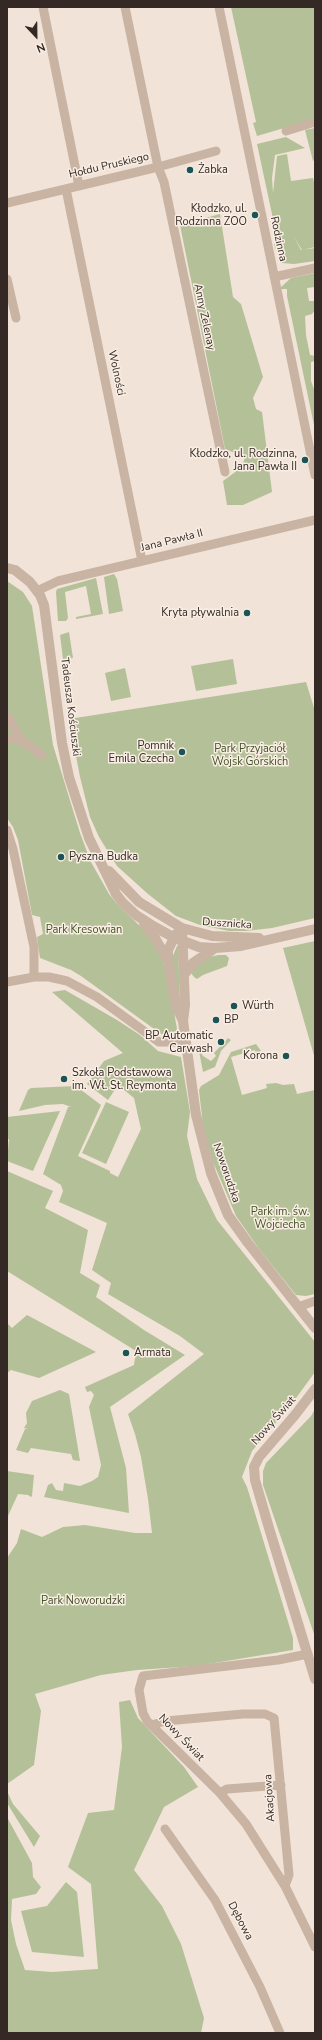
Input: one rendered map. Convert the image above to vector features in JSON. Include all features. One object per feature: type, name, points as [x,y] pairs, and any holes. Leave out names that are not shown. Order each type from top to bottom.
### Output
[{"type":"street","points":[[43,7],[79,186]]},
{"type":"street","name":"Anny Zelenay","points":[[126,7],[158,167],[164,182],[225,472]]},
{"type":"street","name":"Rodzinna","points":[[219,7],[315,475]]},
{"type":"street","points":[[286,131],[315,122]]},
{"type":"street","name":"Hołdu Pruskiego","points":[[7,203],[158,167],[216,151]]},
{"type":"street","name":"Wolności","points":[[66,189],[142,561]]},
{"type":"street","points":[[274,276],[315,268]]},
{"type":"street","points":[[7,279],[16,318]]},
{"type":"street","name":"Jana Pawła II","points":[[37,591],[58,581],[315,520]]},
{"type":"street","name":"Tadeusza Kościuszki","points":[[7,568],[15,570],[37,591],[46,612],[62,743],[69,777],[84,826],[116,894],[136,915],[177,939]]},
{"type":"street","points":[[8,717],[21,740],[42,755]]},
{"type":"street","points":[[7,739],[21,740]]},
{"type":"street","points":[[7,830],[13,848],[34,947],[34,977]]},
{"type":"street","name":"Tadeusza Kościuszki","points":[[100,860],[139,902],[182,928]]},
{"type":"street","points":[[136,915],[155,938],[168,961]]},
{"type":"street","name":"Dusznicka","points":[[182,928],[195,933],[212,936],[271,938]]},
{"type":"street","name":"Noworudzka","points":[[182,928],[177,939],[168,950],[168,961],[176,1006],[183,1021]]},
{"type":"street","name":"Dusznicka","points":[[177,939],[199,947],[215,948],[241,946],[315,929]]},
{"type":"street","name":"Noworudzka","points":[[177,939],[184,975],[185,1005],[183,1021],[185,1042],[199,1128],[220,1198],[228,1215],[248,1243],[315,1328]]},
{"type":"street","points":[[184,975],[193,963],[215,948]]},
{"type":"street","points":[[7,982],[49,976],[74,984],[97,997],[159,1042],[185,1042]]},
{"type":"street","points":[[298,1307],[315,1301]]},
{"type":"street","name":"Nowy Świat","points":[[315,1388],[299,1410],[258,1457],[254,1467],[255,1480],[315,1679]]},
{"type":"street","name":"Nowy Świat","points":[[308,1654],[278,1660],[143,1676],[140,1690],[141,1707],[151,1725],[220,1793],[246,1824],[285,1886],[313,1937],[315,1947]]},
{"type":"street","name":"Akacjowa","points":[[151,1725],[166,1721],[243,1714],[265,1714],[274,1718],[290,1875],[285,1886]]},
{"type":"street","points":[[220,1793],[226,1789],[281,1785]]},
{"type":"street","name":"Dębowa","points":[[165,1829],[215,1900],[260,1987],[280,2033]]},
{"type":"green space","points":[[231,7],[315,7],[315,119],[257,136],[253,123],[256,122]]},
{"type":"green space","points":[[315,128],[315,159],[313,161],[305,130]]},
{"type":"green space","points":[[286,137],[305,148],[275,155],[272,178],[273,193],[277,156],[287,154],[291,181],[313,178],[315,186],[315,247],[304,250],[315,248],[315,261],[294,264],[282,263],[274,244],[278,242],[257,144]]},
{"type":"green space","points":[[220,214],[233,297],[241,304],[263,377],[253,398],[256,409],[262,412],[272,492],[243,505],[227,505],[223,481],[242,467],[245,457],[225,449],[180,225]]},
{"type":"green space","points":[[315,273],[315,287],[307,288],[309,301],[315,301],[315,310],[312,314],[305,316],[306,335],[310,355],[315,356],[315,361],[311,362],[311,381],[315,392],[315,430],[287,296],[287,289],[281,289],[281,287],[291,278]]},
{"type":"green space","points":[[114,574],[117,579],[123,611],[109,614],[104,577]]},
{"type":"green space","points":[[96,578],[103,614],[76,619],[76,617],[91,614],[86,586],[65,592],[68,618],[66,621],[58,621],[57,589]]},
{"type":"green space","name":"Park Kresowian","points":[[7,581],[23,592],[32,606],[53,745],[80,833],[91,862],[109,894],[141,927],[161,953],[177,1029],[174,1035],[161,1034],[81,976],[71,970],[40,958],[37,937],[43,934],[40,917],[32,915],[18,840],[13,827],[7,818]]},
{"type":"green space","points":[[69,632],[73,658],[63,659],[60,635]]},
{"type":"green space","points":[[233,659],[237,684],[196,691],[191,666]]},
{"type":"green space","points":[[125,668],[131,697],[111,701],[105,673]]},
{"type":"green space","name":"Park Przyjaciół Wojsk Górskich","points":[[306,682],[315,711],[315,918],[272,928],[229,931],[200,925],[176,916],[148,894],[117,866],[99,837],[90,817],[80,777],[69,719]]},
{"type":"green space","points":[[315,941],[315,1059],[283,948]]},
{"type":"green space","points":[[178,946],[180,1006],[172,958]]},
{"type":"green space","points":[[226,955],[229,958],[227,966],[203,975],[197,979],[194,977],[191,973],[194,968],[208,957]]},
{"type":"green space","name":"Park Noworudzki","points":[[65,990],[140,1035],[158,1051],[181,1057],[190,1112],[187,1136],[197,1179],[217,1220],[315,1342],[315,1372],[291,1405],[252,1451],[242,1477],[247,1487],[293,1638],[293,1650],[196,1666],[137,1670],[101,1675],[35,1694],[41,1711],[34,1765],[7,1784],[7,1558],[17,1543],[21,1529],[42,1537],[63,1527],[85,1525],[135,1533],[152,1533],[141,1457],[128,1414],[204,1354],[180,1336],[108,1294],[111,1283],[92,1270],[107,1223],[59,1202],[63,1191],[61,1185],[43,1174],[68,1107],[71,1107],[63,1104],[45,1105],[19,1111],[28,1090],[31,1088],[76,1086],[101,1105],[78,1156],[110,1171],[110,1173],[118,1177],[141,1129],[134,1098],[118,1085],[108,1100],[87,1084],[104,1061],[123,1053],[52,992]]},
{"type":"green space","points":[[228,1038],[231,1040],[221,1051],[215,1067],[203,1072],[198,1046],[200,1046],[203,1056],[211,1061],[216,1056],[214,1053]]},
{"type":"green space","name":"Park im. św. Wojciecha","points":[[256,1044],[261,1051],[257,1057],[255,1050],[231,1057],[242,1095],[267,1088],[266,1084],[276,1083],[283,1085],[294,1084],[297,1094],[315,1090],[315,1294],[306,1296],[296,1295],[259,1249],[236,1216],[213,1162],[203,1126],[199,1090],[201,1086],[219,1075],[231,1052]]},
{"type":"green space","points":[[106,1102],[129,1112],[106,1164],[82,1153]]},
{"type":"green space","points":[[60,1111],[33,1171],[7,1161],[9,1139],[7,1139],[7,1117]]},
{"type":"green space","points":[[7,1171],[53,1191],[45,1208],[88,1230],[80,1273],[100,1285],[96,1297],[144,1330],[185,1355],[110,1407],[126,1468],[129,1513],[44,1497],[48,1485],[52,1483],[56,1490],[63,1491],[64,1483],[80,1486],[98,1477],[101,1465],[89,1407],[94,1395],[91,1391],[87,1392],[85,1387],[134,1365],[136,1351],[7,1271]]},
{"type":"green space","points":[[27,1315],[96,1352],[39,1378],[11,1370],[7,1373],[7,1323],[12,1328]]},
{"type":"green space","points":[[60,1390],[69,1394],[80,1461],[73,1460],[71,1454],[31,1448],[28,1453],[16,1450],[25,1429],[28,1429],[24,1428],[27,1423],[26,1413],[32,1401]]},
{"type":"green space","points":[[315,1409],[315,1637],[263,1485],[263,1471],[266,1463],[311,1416]]},
{"type":"green space","points":[[7,1471],[34,1475],[32,1496],[18,1494],[7,1518]]},
{"type":"green space","points":[[130,1700],[138,1718],[184,1767],[198,1787],[164,1807],[134,1870],[162,1906],[181,1944],[204,2018],[201,2033],[7,2033],[7,1817],[32,1863],[33,1877],[41,1887],[36,1894],[12,1899],[11,1920],[16,1944],[25,1970],[52,1972],[98,1969],[91,1884],[68,1867],[88,1813],[114,1810],[122,1747],[119,1702]]},
{"type":"green space","points":[[7,1791],[13,1804],[40,1836],[34,1847],[7,1803]]},
{"type":"green space","points":[[66,1882],[77,1892],[84,1957],[32,1952],[21,1911],[47,1906]]},
{"type":"place","name":"Żabka","points":[[190,170]]},
{"type":"place","name":"Kłodzko, ul. Rodzinna ZOO","points":[[255,215]]},
{"type":"place","name":"Kłodzko, ul. Rodzinna, Jana Pawła II","points":[[305,460]]},
{"type":"place","name":"Kryta pływalnia","points":[[247,613]]},
{"type":"place","name":"Pomnik Emila Czecha","points":[[182,752]]},
{"type":"place","name":"Pyszna Budka","points":[[61,857]]},
{"type":"place","name":"Würth","points":[[234,1006]]},
{"type":"place","name":"BP","points":[[216,1020]]},
{"type":"place","name":"BP Automatic Carwash","points":[[221,1042]]},
{"type":"place","name":"Korona","points":[[286,1056]]},
{"type":"place","name":"Szkoła Podstawowa im. Wł. St. Reymonta","points":[[64,1079]]},
{"type":"place","name":"Armata","points":[[126,1353]]}]
